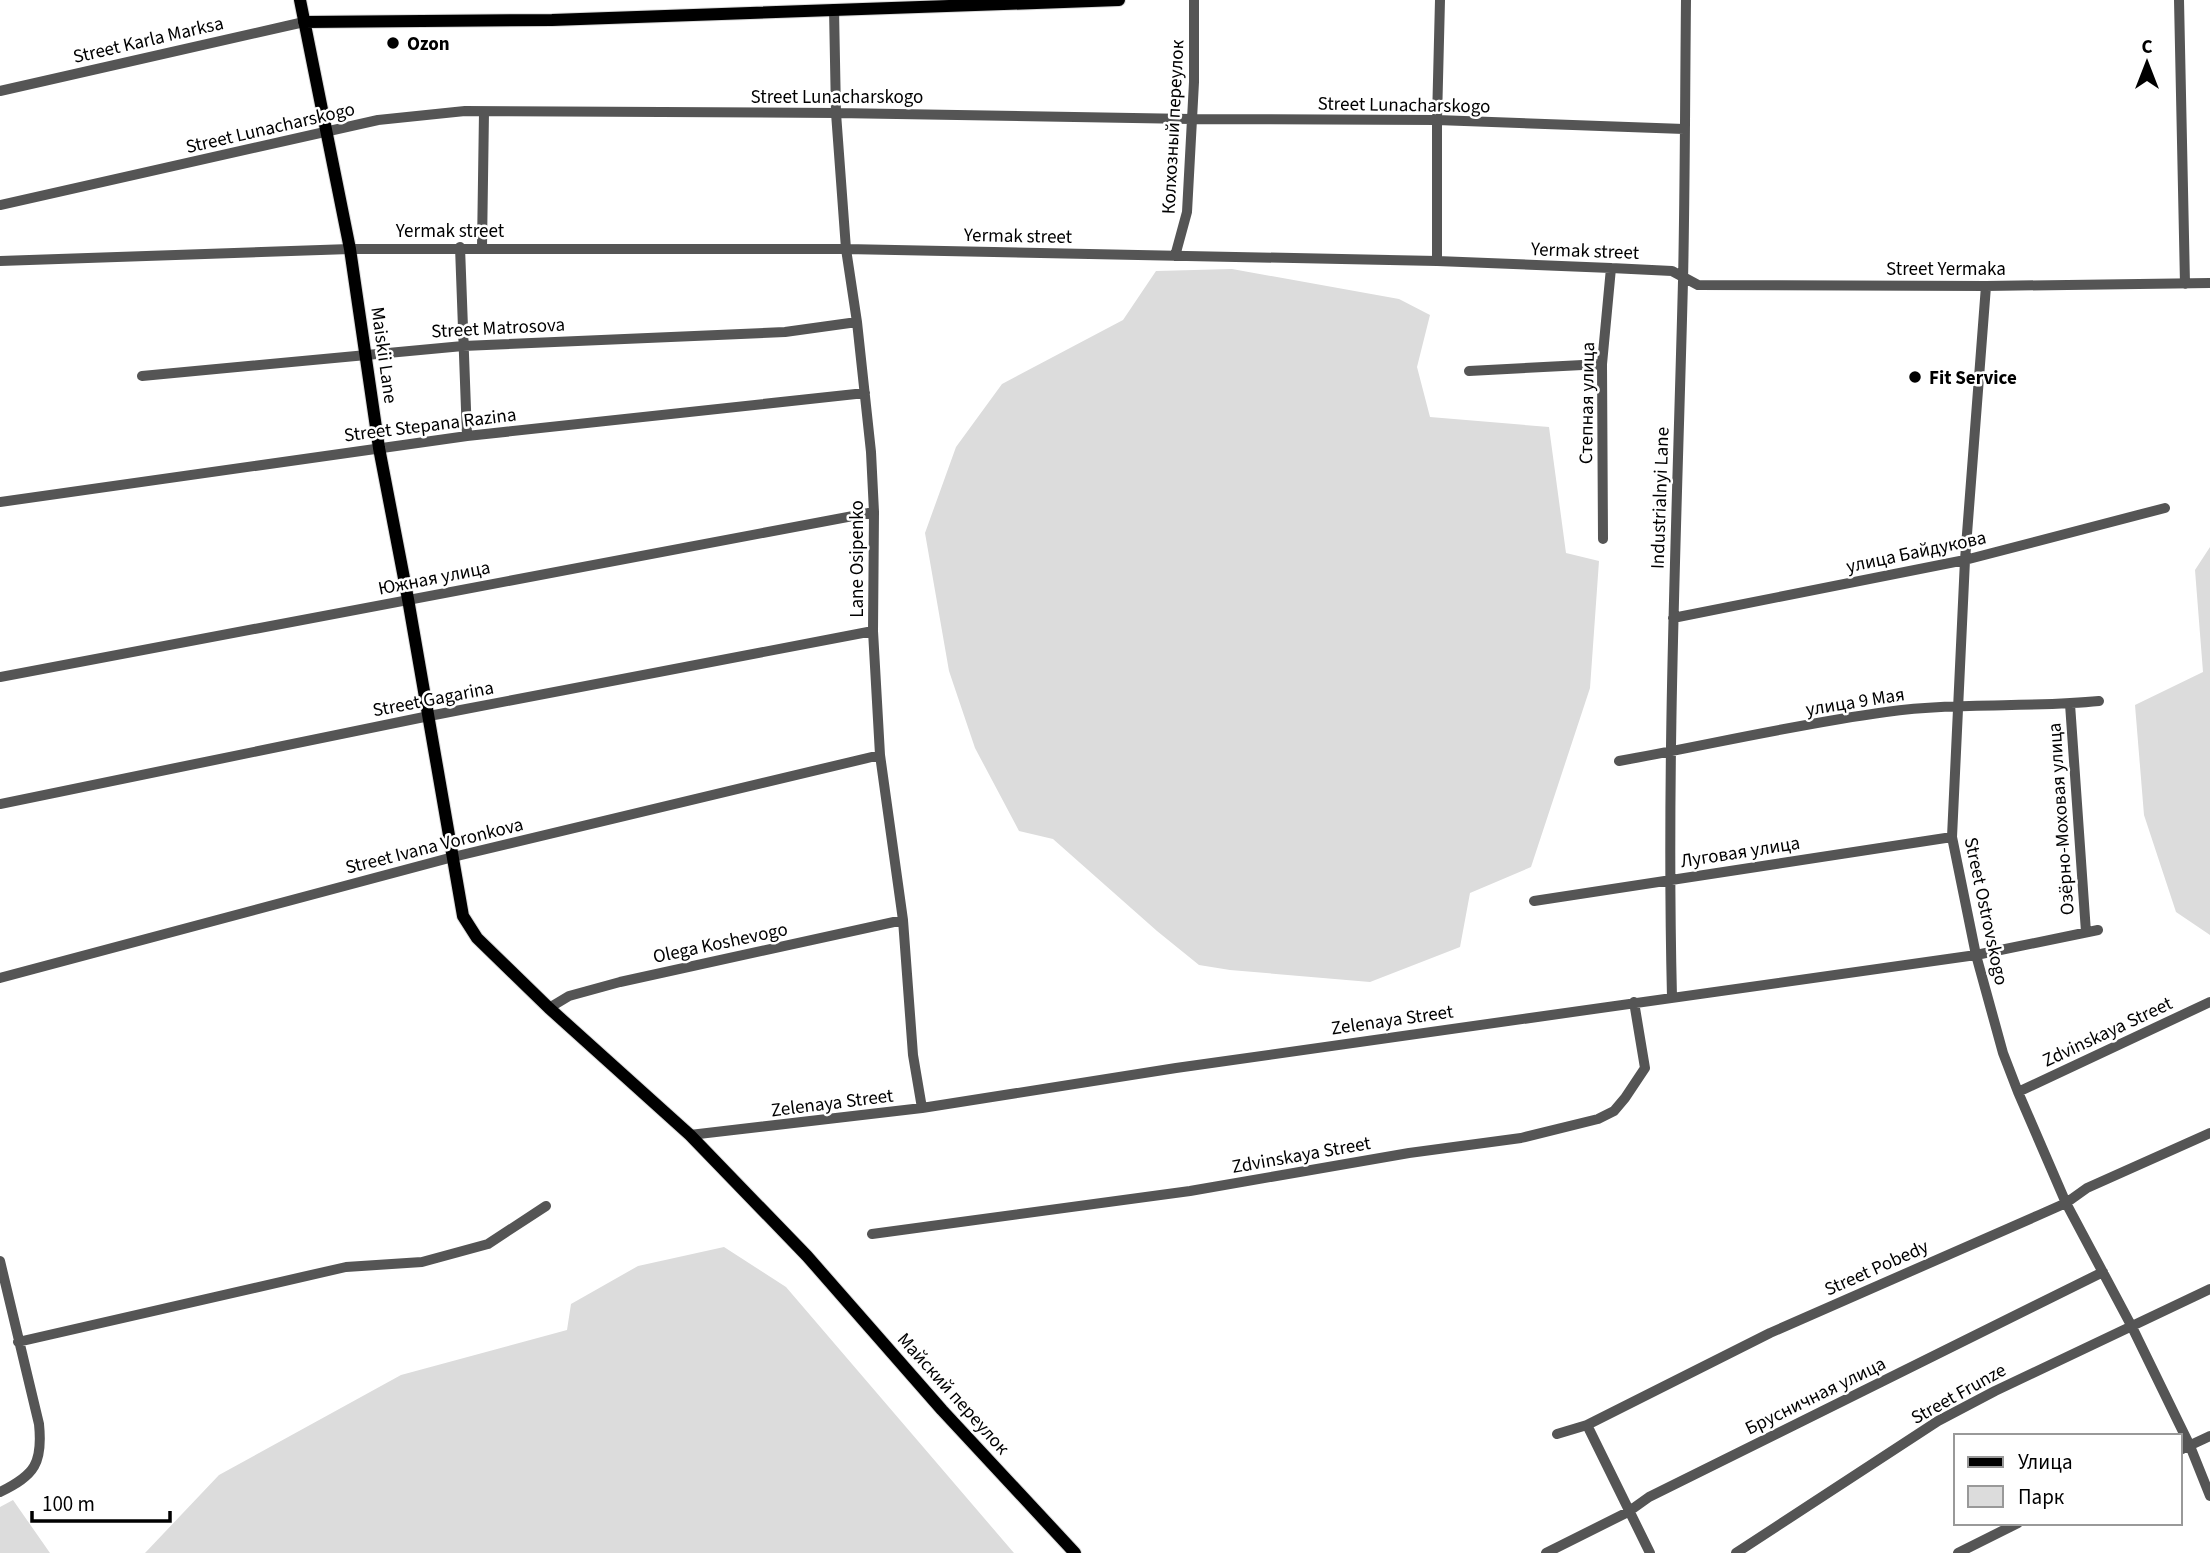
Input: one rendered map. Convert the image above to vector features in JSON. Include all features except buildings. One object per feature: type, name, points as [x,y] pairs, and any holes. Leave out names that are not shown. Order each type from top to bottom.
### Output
[{"type":"main road","name":"Maiskii Lane","points":[[300,0],[350,248],[379,448],[429,716],[460,908],[477,938],[549,1008]]},
{"type":"main road","points":[[304,22],[552,20],[1119,0]]},
{"type":"main road","name":"Майский переулок","points":[[549,1008],[690,1135],[807,1256],[942,1410],[1075,1553]]},
{"type":"street","name":"Колхозный переулок","points":[[1175,256],[1187,212],[1194,82],[1194,0]]},
{"type":"street","points":[[1437,261],[1440,0]]},
{"type":"street","name":"Industrialnyi Lane","points":[[1672,997],[1670,751],[1683,279],[1686,0]]},
{"type":"street","points":[[2179,0],[2185,284]]},
{"type":"street","name":"Lane Osipenko","points":[[834,9],[836,113],[846,249],[865,393],[874,512],[873,631],[880,755],[903,920],[913,1055],[922,1108]]},
{"type":"street","name":"Street Karla Marksa","points":[[0,91],[304,22]]},
{"type":"street","name":"Street Lunacharskogo","points":[[0,205],[379,120],[484,112],[1437,120],[1684,129]]},
{"type":"street","points":[[482,247],[484,112]]},
{"type":"street","points":[[460,247],[467,436]]},
{"type":"street","name":"Yermak street","points":[[0,261],[350,248],[846,249],[1437,261],[1672,271],[1683,279]]},
{"type":"street","name":"Степная улица","points":[[1603,539],[1602,364],[1611,268]]},
{"type":"street","name":"Street Yermaka","points":[[1683,279],[1698,285],[1986,286],[2210,283]]},
{"type":"street","name":"Street Ostrovskogo","points":[[1986,286],[1965,560],[1952,837],[1976,955],[2003,1053],[2066,1203],[2132,1327],[2179,1434]]},
{"type":"street","name":"Street Matrosova","points":[[142,376],[463,346],[785,332],[857,322]]},
{"type":"street","points":[[1469,371],[1602,364]]},
{"type":"street","name":"Street Stepana Razina","points":[[0,502],[467,436],[865,393]]},
{"type":"street","name":"улица Байдукова","points":[[1672,618],[1965,560],[2165,508]]},
{"type":"street","name":"Южная улица","points":[[0,677],[874,512]]},
{"type":"street","name":"Street Gagarina","points":[[0,804],[429,716],[873,631]]},
{"type":"street","name":"улица 9 Мая","points":[[1619,761],[1887,712],[1957,706],[2099,701]]},
{"type":"street","name":"Озёрно-Моховая улица","points":[[2070,704],[2086,932]]},
{"type":"street","name":"Street Ivana Voronkova","points":[[0,978],[453,857],[880,755]]},
{"type":"street","name":"Луговая улица","points":[[1534,901],[1952,837]]},
{"type":"street","name":"Olega Koshevogo","points":[[549,1008],[569,996],[620,982],[903,920]]},
{"type":"street","name":"Zelenaya Street","points":[[690,1135],[922,1108],[1175,1068],[1976,955],[2098,930]]},
{"type":"street","name":"Zdvinskaya Street","points":[[872,1234],[1190,1191],[1434,1149],[1521,1138],[1598,1119],[1614,1111],[1646,1068],[1634,1002]]},
{"type":"street","name":"Zdvinskaya Street","points":[[2018,1092],[2210,1002]]},
{"type":"street","name":"Street Pobedy","points":[[1557,1434],[1587,1425],[1770,1333],[2066,1203],[2087,1188],[2210,1133]]},
{"type":"street","points":[[18,1342],[346,1266],[422,1262],[488,1244],[546,1206]]},
{"type":"street","points":[[0,1261],[39,1424],[41,1449],[37,1464],[15,1485],[0,1492]]},
{"type":"street","name":"Брусничная улица","points":[[1546,1553],[1628,1512],[1648,1497],[2103,1272]]},
{"type":"street","name":"Street Frunze","points":[[1736,1553],[1938,1421],[1995,1391],[2210,1289]]},
{"type":"street","points":[[1587,1425],[1650,1553]]},
{"type":"street","points":[[2185,1448],[2210,1436]]},
{"type":"street","name":"Street Ostrovskogo","points":[[2185,1448],[2210,1496]]},
{"type":"street","points":[[1958,1553],[2014,1525]]},
{"type":"green space","points":[[1232,269],[1399,299],[1430,315],[1417,367],[1430,417],[1549,427],[1566,553],[1599,561],[1590,688],[1531,867],[1470,893],[1460,947],[1370,982],[1199,965],[1053,839],[1019,831],[975,748],[949,671],[925,533],[956,447],[1002,384],[1123,320],[1156,271]]},
{"type":"green space","points":[[2210,547],[2210,935],[2176,912],[2144,815],[2135,705],[2203,672],[2195,570]]},
{"type":"green space","points":[[724,1247],[786,1287],[1014,1553],[145,1553],[219,1475],[401,1375],[567,1330],[571,1304],[638,1266]]},
{"type":"green space","points":[[13,1500],[50,1553],[0,1553],[0,1507]]},
{"type":"place","name":"Ozon","points":[[393,43]]},
{"type":"place","name":"Fit Service","points":[[1915,377]]}]
